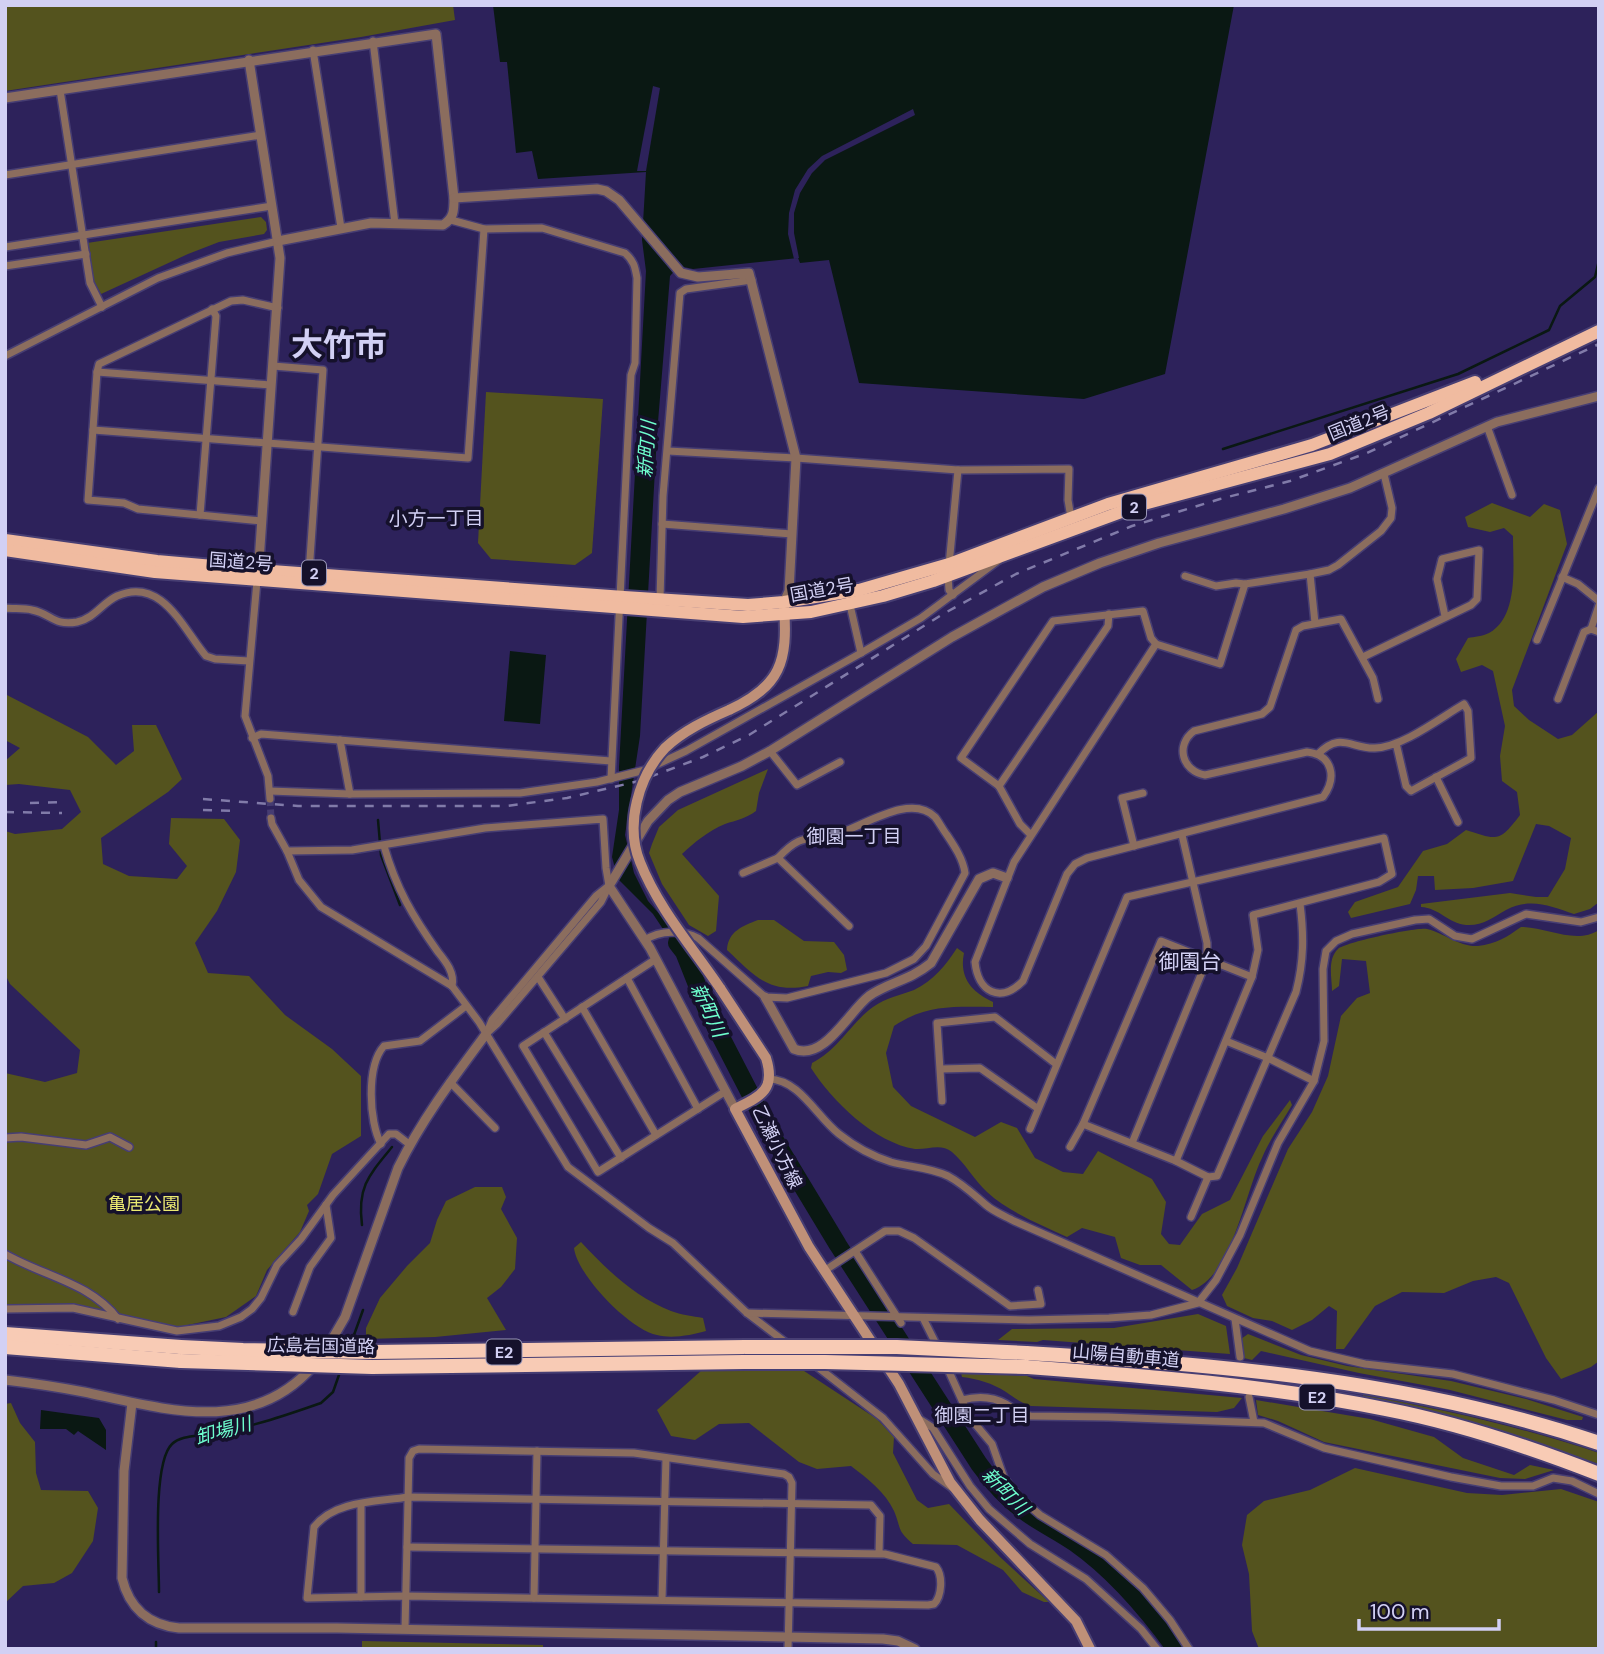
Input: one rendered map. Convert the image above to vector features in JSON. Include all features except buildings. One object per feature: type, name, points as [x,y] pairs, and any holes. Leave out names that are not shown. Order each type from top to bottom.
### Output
[{"type":"highway","name":"国道2号","points":[[784,608],[850,605],[948,570],[1108,503],[1271,459],[1351,432],[1484,378],[1599,324]]},
{"type":"highway","name":"国道2号","points":[[5,550],[155,572],[258,575],[621,603],[655,603],[743,617],[1003,557],[1140,505],[1330,454],[1429,413],[1599,331]]},
{"type":"highway","name":"国道2号","points":[[5,540],[258,575],[309,573],[621,603]]},
{"type":"highway","points":[[5,1328],[66,1339]]},
{"type":"highway","name":"広島岩国道路","points":[[5,1334],[181,1354]]},
{"type":"highway","name":"山陽自動車道","points":[[642,1354],[824,1346],[1026,1360],[1195,1366],[1337,1383],[1481,1410],[1562,1430],[1599,1443]]},
{"type":"highway","name":"広島岩国道路","points":[[5,1348],[181,1354],[243,1350],[371,1359],[642,1354]]},
{"type":"highway","name":"山陽自動車道","points":[[642,1354],[677,1364],[1026,1360],[1209,1382],[1347,1401],[1470,1430],[1599,1474]]},
{"type":"main road","name":"乙瀬小方線","points":[[784,608],[781,659],[774,677],[758,694],[703,721],[665,749],[649,769],[640,789],[634,828],[639,860],[649,883],[766,1058],[769,1085],[763,1094],[738,1108],[802,1235],[858,1316],[899,1384],[955,1489],[980,1520],[1069,1612],[1083,1630],[1090,1649]]},
{"type":"street","points":[[5,98],[373,41],[436,34],[454,198],[454,213],[451,220],[443,225],[371,223],[278,240],[196,262],[158,278],[5,356]]},
{"type":"street","points":[[373,41],[396,223]]},
{"type":"street","points":[[313,51],[341,228]]},
{"type":"street","points":[[249,60],[280,258],[258,575],[245,716],[265,765],[270,795],[520,793],[614,778],[645,770],[686,751],[861,653],[953,595],[1003,557]]},
{"type":"street","points":[[60,90],[90,283],[102,307]]},
{"type":"street","points":[[5,175],[261,135]]},
{"type":"street","points":[[454,198],[586,188],[606,191],[619,200],[681,273],[692,276],[749,273],[796,458],[789,592],[784,608]]},
{"type":"street","points":[[5,247],[272,206]]},
{"type":"street","points":[[451,220],[484,229],[542,228],[625,253],[635,265],[635,363],[631,375],[611,761],[614,778]]},
{"type":"street","points":[[93,430],[468,458],[484,229]]},
{"type":"street","points":[[5,266],[86,254]]},
{"type":"street","points":[[655,603],[680,293],[686,289],[752,280]]},
{"type":"street","points":[[261,521],[138,509],[124,503],[88,500],[97,372],[99,363],[231,301],[243,300],[278,307]]},
{"type":"street","points":[[200,515],[216,316],[212,309]]},
{"type":"street","points":[[273,366],[323,370],[309,573]]},
{"type":"street","points":[[97,372],[271,384]]},
{"type":"street","points":[[5,1380],[132,1403],[208,1413],[254,1406],[298,1383],[324,1354],[345,1317],[398,1168],[410,1144],[450,1082],[486,1034],[601,902],[648,821],[657,810],[680,792],[770,751],[952,637],[1044,587],[1100,563],[1159,543],[1350,488],[1487,426],[1516,416],[1599,396]]},
{"type":"street","points":[[1487,426],[1512,495]]},
{"type":"street","points":[[668,451],[958,470],[1069,469],[1068,500],[1071,518]]},
{"type":"street","points":[[953,595],[949,590],[948,570],[958,470]]},
{"type":"street","points":[[1185,576],[1216,586],[1329,570],[1381,531],[1391,518],[1392,508],[1384,474]]},
{"type":"street","points":[[1537,640],[1599,488]]},
{"type":"street","points":[[1591,508],[1599,516]]},
{"type":"street","points":[[662,524],[792,534]]},
{"type":"street","points":[[1363,657],[1471,604],[1477,599],[1479,550],[1442,559],[1437,579],[1446,616]]},
{"type":"street","points":[[1310,574],[1315,623]]},
{"type":"street","points":[[1558,699],[1584,632],[1595,630],[1599,603],[1578,584],[1562,577]]},
{"type":"street","points":[[1030,834],[1020,824],[999,786],[961,758],[1053,621],[1143,611],[1151,638],[1156,644],[1220,664],[1245,584]]},
{"type":"street","points":[[5,608],[33,610],[55,622],[81,621],[94,615],[117,596],[136,591],[164,601],[206,656],[249,661]]},
{"type":"street","points":[[850,605],[861,653]]},
{"type":"street","points":[[999,786],[1108,626],[1109,614]]},
{"type":"street","points":[[1156,644],[1030,834],[1007,878],[975,962],[976,975],[983,987],[993,993],[1016,988],[1023,981],[1067,874],[1075,864],[1087,858],[1323,797],[1332,778],[1324,758],[1318,754],[1307,752],[1205,775],[1196,773],[1187,765],[1182,754],[1182,745],[1187,736],[1194,732],[1262,714],[1270,707],[1296,630],[1315,623],[1341,619],[1373,678],[1378,699]]},
{"type":"street","points":[[1318,754],[1325,747],[1345,741],[1374,748],[1396,743],[1464,704],[1468,711],[1471,758],[1411,790],[1406,786],[1396,743]]},
{"type":"street","points":[[252,738],[261,734],[611,761]]},
{"type":"street","points":[[340,740],[350,794]]},
{"type":"street","points":[[770,751],[797,785],[839,762]]},
{"type":"street","points":[[1436,777],[1458,822]]},
{"type":"street","points":[[1134,846],[1122,798],[1143,793]]},
{"type":"street","points":[[743,873],[779,858],[791,844],[800,839],[841,833],[858,824],[914,807],[923,809],[934,817],[964,864],[965,873],[926,946],[914,959],[886,973],[787,998],[765,997]]},
{"type":"street","points":[[271,818],[299,880],[321,907],[452,986],[486,1034],[568,1167],[673,1243],[747,1312],[883,1418],[933,1475],[955,1489]]},
{"type":"street","points":[[287,851],[352,850],[485,828],[603,819],[606,867],[612,882],[647,938],[726,1091],[738,1108]]},
{"type":"street","points":[[1132,1143],[1207,960],[1207,943],[1182,835]]},
{"type":"street","points":[[1030,1129],[1127,897],[1384,838],[1392,874],[1379,882],[1253,915],[1258,950],[1252,977],[1176,1161]]},
{"type":"street","points":[[384,846],[393,876],[411,914],[449,968],[452,986]]},
{"type":"street","points":[[779,858],[849,926]]},
{"type":"street","points":[[647,938],[686,932],[698,938],[765,997],[794,1049],[800,1052],[817,1048],[827,1041],[870,996],[919,973],[931,963],[979,879],[993,873],[1007,878]]},
{"type":"street","points":[[486,1034],[492,1020],[596,895],[612,882]]},
{"type":"street","points":[[1083,1124],[1176,1161],[1208,1177],[1217,1176],[1296,992],[1303,965],[1304,934],[1300,904]]},
{"type":"street","points":[[747,1312],[897,1318],[1110,1318],[1151,1315],[1198,1303],[1216,1280],[1240,1235],[1278,1143],[1314,1081],[1324,1041],[1326,951],[1336,941],[1352,934],[1415,920],[1429,919],[1455,936],[1472,939],[1526,914],[1581,922],[1599,917]]},
{"type":"street","points":[[1069,1147],[1083,1124],[1161,941],[1252,977]]},
{"type":"street","points":[[656,959],[523,1046],[598,1172],[726,1091]]},
{"type":"street","points":[[538,977],[565,1019]]},
{"type":"street","points":[[627,978],[698,1109]]},
{"type":"street","points":[[381,1144],[375,1132],[372,1071],[380,1051],[384,1046],[420,1041],[466,1006]]},
{"type":"street","points":[[582,1007],[656,1135]]},
{"type":"street","points":[[942,1101],[937,1023],[995,1017],[1056,1064]]},
{"type":"street","points":[[544,1032],[621,1158]]},
{"type":"street","points":[[1226,1041],[1314,1081]]},
{"type":"street","points":[[941,1069],[980,1068],[1037,1108]]},
{"type":"street","points":[[769,1079],[779,1079],[792,1085],[838,1133],[862,1150],[891,1162],[922,1167],[946,1175],[967,1187],[988,1207],[1014,1221],[1310,1352],[1365,1364],[1453,1374],[1599,1415]]},
{"type":"street","points":[[450,1082],[495,1128]]},
{"type":"street","points":[[5,1309],[73,1307],[177,1331],[219,1326],[252,1309],[261,1298],[277,1265],[301,1239],[332,1195],[389,1135],[396,1134],[410,1144]]},
{"type":"street","points":[[5,1138],[21,1137],[86,1145],[110,1137],[129,1147]]},
{"type":"street","points":[[1191,1217],[1208,1177]]},
{"type":"street","points":[[292,1312],[310,1267],[331,1238],[326,1205]]},
{"type":"street","points":[[827,1269],[884,1231],[899,1231],[914,1238],[1010,1306],[1041,1304],[1038,1290]]},
{"type":"street","points":[[854,1252],[897,1318]]},
{"type":"street","points":[[5,1254],[90,1293],[109,1307],[119,1319]]},
{"type":"street","points":[[923,1318],[970,1418],[992,1444],[1004,1478],[1019,1497],[1040,1515],[1106,1555],[1143,1588],[1170,1620],[1189,1649]]},
{"type":"street","points":[[1235,1319],[1240,1357]]},
{"type":"street","points":[[1249,1397],[1254,1422]]},
{"type":"street","points":[[962,1400],[990,1398],[1005,1403],[1022,1416],[1264,1423],[1324,1448],[1451,1477],[1501,1486],[1533,1486],[1553,1478],[1572,1480],[1599,1494]]},
{"type":"street","points":[[132,1403],[124,1471],[121,1568],[124,1588],[134,1606],[159,1624],[180,1628],[405,1629],[883,1639],[898,1641],[915,1649]]},
{"type":"street","points":[[916,1419],[933,1428],[970,1486],[989,1509],[1030,1544],[1086,1579],[1142,1629],[1157,1649]]},
{"type":"street","points":[[405,1629],[409,1456],[415,1449],[634,1453],[787,1475],[792,1483],[788,1649]]},
{"type":"street","points":[[534,1598],[537,1451]]},
{"type":"street","points":[[662,1600],[666,1458]]},
{"type":"street","points":[[407,1547],[879,1554],[936,1567],[940,1575],[937,1602],[928,1605],[405,1596],[307,1598],[314,1527],[338,1509],[350,1504],[360,1505],[408,1497],[874,1506],[880,1516],[879,1554]]},
{"type":"street","points":[[360,1505],[361,1597]]},
{"type":"green space","points":[[5,5],[453,5],[455,20],[361,37],[5,91]]},
{"type":"green space","points":[[261,217],[266,222],[267,230],[264,234],[219,242],[101,294],[94,281],[87,243]]},
{"type":"green space","points":[[486,392],[603,399],[592,553],[575,565],[491,559],[478,543]]},
{"type":"green space","points":[[1492,503],[1530,517],[1544,504],[1560,510],[1567,544],[1512,690],[1514,706],[1529,720],[1558,739],[1572,735],[1599,711],[1599,902],[1590,909],[1574,914],[1540,904],[1524,904],[1472,925],[1460,924],[1421,907],[1421,904],[1510,893],[1548,897],[1565,869],[1571,838],[1549,826],[1536,824],[1513,881],[1473,888],[1435,890],[1434,876],[1418,876],[1410,904],[1351,918],[1348,912],[1355,902],[1398,887],[1423,851],[1447,844],[1466,830],[1497,837],[1507,831],[1520,815],[1517,792],[1502,781],[1500,756],[1505,726],[1493,671],[1482,665],[1461,672],[1456,659],[1468,638],[1487,634],[1499,625],[1510,603],[1513,536],[1504,528],[1490,532],[1468,527],[1465,517]]},
{"type":"green space","name":"亀居公園","points":[[5,694],[88,737],[116,765],[134,751],[132,725],[156,725],[182,779],[168,792],[101,838],[103,864],[129,876],[177,879],[187,866],[169,844],[171,818],[224,819],[240,840],[236,872],[217,911],[195,943],[208,973],[249,976],[285,1015],[332,1049],[361,1076],[361,1136],[332,1154],[318,1194],[307,1205],[309,1211],[300,1232],[267,1270],[256,1296],[226,1317],[178,1327],[98,1310],[5,1306],[5,1073],[45,1082],[77,1073],[80,1050],[10,984],[5,974],[5,831],[15,834],[62,829],[81,812],[70,790],[5,785],[5,761],[20,748],[5,740]]},
{"type":"green space","points":[[768,769],[756,811],[713,830],[682,854],[719,896],[716,931],[708,936],[689,925],[662,884],[649,853],[652,844],[659,827],[678,810]]},
{"type":"green space","points":[[758,920],[774,920],[804,941],[834,942],[844,955],[847,970],[811,976],[808,986],[794,988],[772,985],[763,980],[727,950],[733,934]]},
{"type":"green space","points":[[1521,927],[1571,936],[1599,930],[1599,1361],[1561,1379],[1546,1358],[1509,1283],[1496,1277],[1473,1281],[1444,1293],[1402,1292],[1375,1306],[1344,1349],[1336,1349],[1337,1311],[1329,1306],[1312,1320],[1292,1330],[1272,1321],[1253,1318],[1227,1306],[1222,1295],[1237,1268],[1288,1149],[1312,1112],[1328,1076],[1341,1016],[1357,998],[1370,993],[1366,961],[1342,959],[1339,986],[1332,991],[1332,958],[1338,949],[1382,936],[1421,929],[1478,946],[1490,944]]},
{"type":"green space","points":[[957,948],[964,953],[963,969],[968,983],[978,994],[993,1002],[993,1007],[930,1010],[894,1026],[886,1053],[893,1087],[911,1106],[975,1137],[1001,1122],[1017,1128],[1035,1158],[1063,1172],[1083,1174],[1098,1151],[1152,1179],[1166,1202],[1161,1234],[1169,1244],[1180,1245],[1202,1214],[1230,1200],[1263,1136],[1290,1100],[1292,1105],[1262,1158],[1236,1232],[1217,1269],[1206,1282],[1192,1290],[1161,1265],[1140,1265],[1121,1258],[1115,1237],[1082,1228],[1067,1237],[1026,1218],[987,1192],[948,1149],[915,1149],[885,1138],[856,1119],[820,1081],[811,1068],[812,1063],[830,1051],[873,1007],[927,982],[944,966]]},
{"type":"green space","points":[[475,1187],[502,1187],[506,1197],[501,1209],[517,1238],[515,1269],[501,1287],[487,1298],[506,1330],[435,1337],[366,1339],[366,1328],[380,1298],[430,1243],[446,1201]]},
{"type":"green space","points":[[581,1242],[611,1272],[645,1298],[671,1311],[703,1318],[706,1331],[669,1337],[646,1331],[633,1323],[606,1300],[584,1272],[574,1248]]},
{"type":"green space","points":[[1198,1314],[1226,1326],[1230,1354],[1043,1340],[998,1340],[1012,1329],[1114,1328]]},
{"type":"green space","points":[[1248,1334],[1301,1355],[1347,1366],[1451,1381],[1526,1399],[1583,1417],[1582,1420],[1567,1420],[1450,1390],[1261,1351],[1252,1360],[1244,1358],[1241,1339]]},
{"type":"green space","points":[[798,1367],[877,1419],[894,1437],[893,1453],[917,1500],[928,1508],[949,1504],[1000,1557],[1049,1602],[1022,1592],[1003,1570],[957,1545],[913,1544],[902,1532],[886,1498],[851,1466],[817,1469],[799,1462],[749,1423],[719,1424],[695,1440],[671,1436],[657,1410],[702,1370]]},
{"type":"green space","points":[[961,1373],[1027,1376],[1034,1379],[1242,1398],[1234,1408],[1217,1412],[1031,1406],[990,1384],[962,1377]]},
{"type":"green space","points":[[1363,1395],[1540,1435],[1599,1453],[1599,1464],[1509,1434],[1363,1398]]},
{"type":"green space","points":[[1256,1400],[1370,1419],[1434,1437],[1463,1458],[1514,1475],[1530,1465],[1554,1470],[1525,1479],[1500,1478],[1324,1442],[1258,1415]]},
{"type":"green space","points":[[11,1403],[20,1423],[35,1442],[36,1473],[41,1490],[88,1491],[98,1508],[93,1541],[72,1573],[54,1583],[23,1586],[5,1603],[5,1404]]},
{"type":"green space","points":[[1355,1468],[1467,1493],[1502,1495],[1561,1489],[1599,1502],[1599,1649],[1259,1649],[1252,1631],[1249,1574],[1242,1545],[1247,1515],[1264,1501],[1310,1490]]},
{"type":"green space","points":[[362,1641],[543,1645],[543,1649],[362,1649]]},
{"type":"water","points":[[493,5],[1234,5],[1165,374],[1084,399],[859,383],[829,260],[800,263],[798,258],[693,269],[679,266],[670,276],[657,434],[640,736],[625,835],[634,873],[648,901],[668,924],[684,950],[688,963],[653,914],[618,879],[612,857],[619,810],[619,767],[646,271],[642,240],[646,172],[538,179],[532,151],[516,153],[507,62],[500,62]]},
{"type":"water","points":[[510,651],[546,655],[540,724],[504,721]]},
{"type":"water","points":[[41,1410],[99,1418],[106,1430],[106,1450],[78,1431],[74,1435],[66,1429],[40,1429]]},
{"type":"pier","points":[[653,86],[660,88],[646,171],[637,171]]},
{"type":"pier","points":[[913,109],[915,115],[825,160],[812,173],[800,193],[794,213],[794,233],[799,258],[794,259],[788,234],[789,213],[795,190],[808,169],[822,156]]},
{"type":"waterway","points":[[1223,449],[1458,374],[1549,330],[1560,306],[1595,277],[1599,260]]},
{"type":"waterway","points":[[378,820],[381,855],[400,905]]},
{"type":"waterway","name":"新町川","points":[[677,943],[684,952],[707,1010],[771,1134],[838,1245],[979,1464],[1017,1506],[1075,1543],[1117,1578],[1176,1649]]},
{"type":"waterway","name":"卸場川","points":[[362,1225],[361,1201],[366,1182],[392,1147]]},
{"type":"waterway","name":"卸場川","points":[[350,1346],[363,1310]]},
{"type":"waterway","name":"卸場川","points":[[159,1592],[159,1491],[166,1455],[172,1444],[184,1438],[265,1422],[321,1403],[333,1392],[340,1372]]},
{"type":"waterway","name":"卸場川","points":[[156,1642],[156,1649]]},
{"type":"tunnel","points":[[270,799],[271,818]]},
{"type":"railway","points":[[203,799],[298,806],[506,806],[567,798],[639,781],[703,757],[749,735],[943,614],[1016,574],[1132,526],[1290,481],[1367,453],[1599,344]]},
{"type":"railway","points":[[30,803],[62,802]]},
{"type":"railway","points":[[203,810],[234,811]]},
{"type":"railway","points":[[5,812],[62,813]]},
{"type":"district","name":"大竹市","points":[[339,345]]},
{"type":"district","name":"小方一丁目","points":[[436,518]]},
{"type":"district","name":"御園一丁目","points":[[854,836]]},
{"type":"district","name":"御園台","points":[[1190,962]]},
{"type":"district","name":"御園二丁目","points":[[982,1415]]}]
